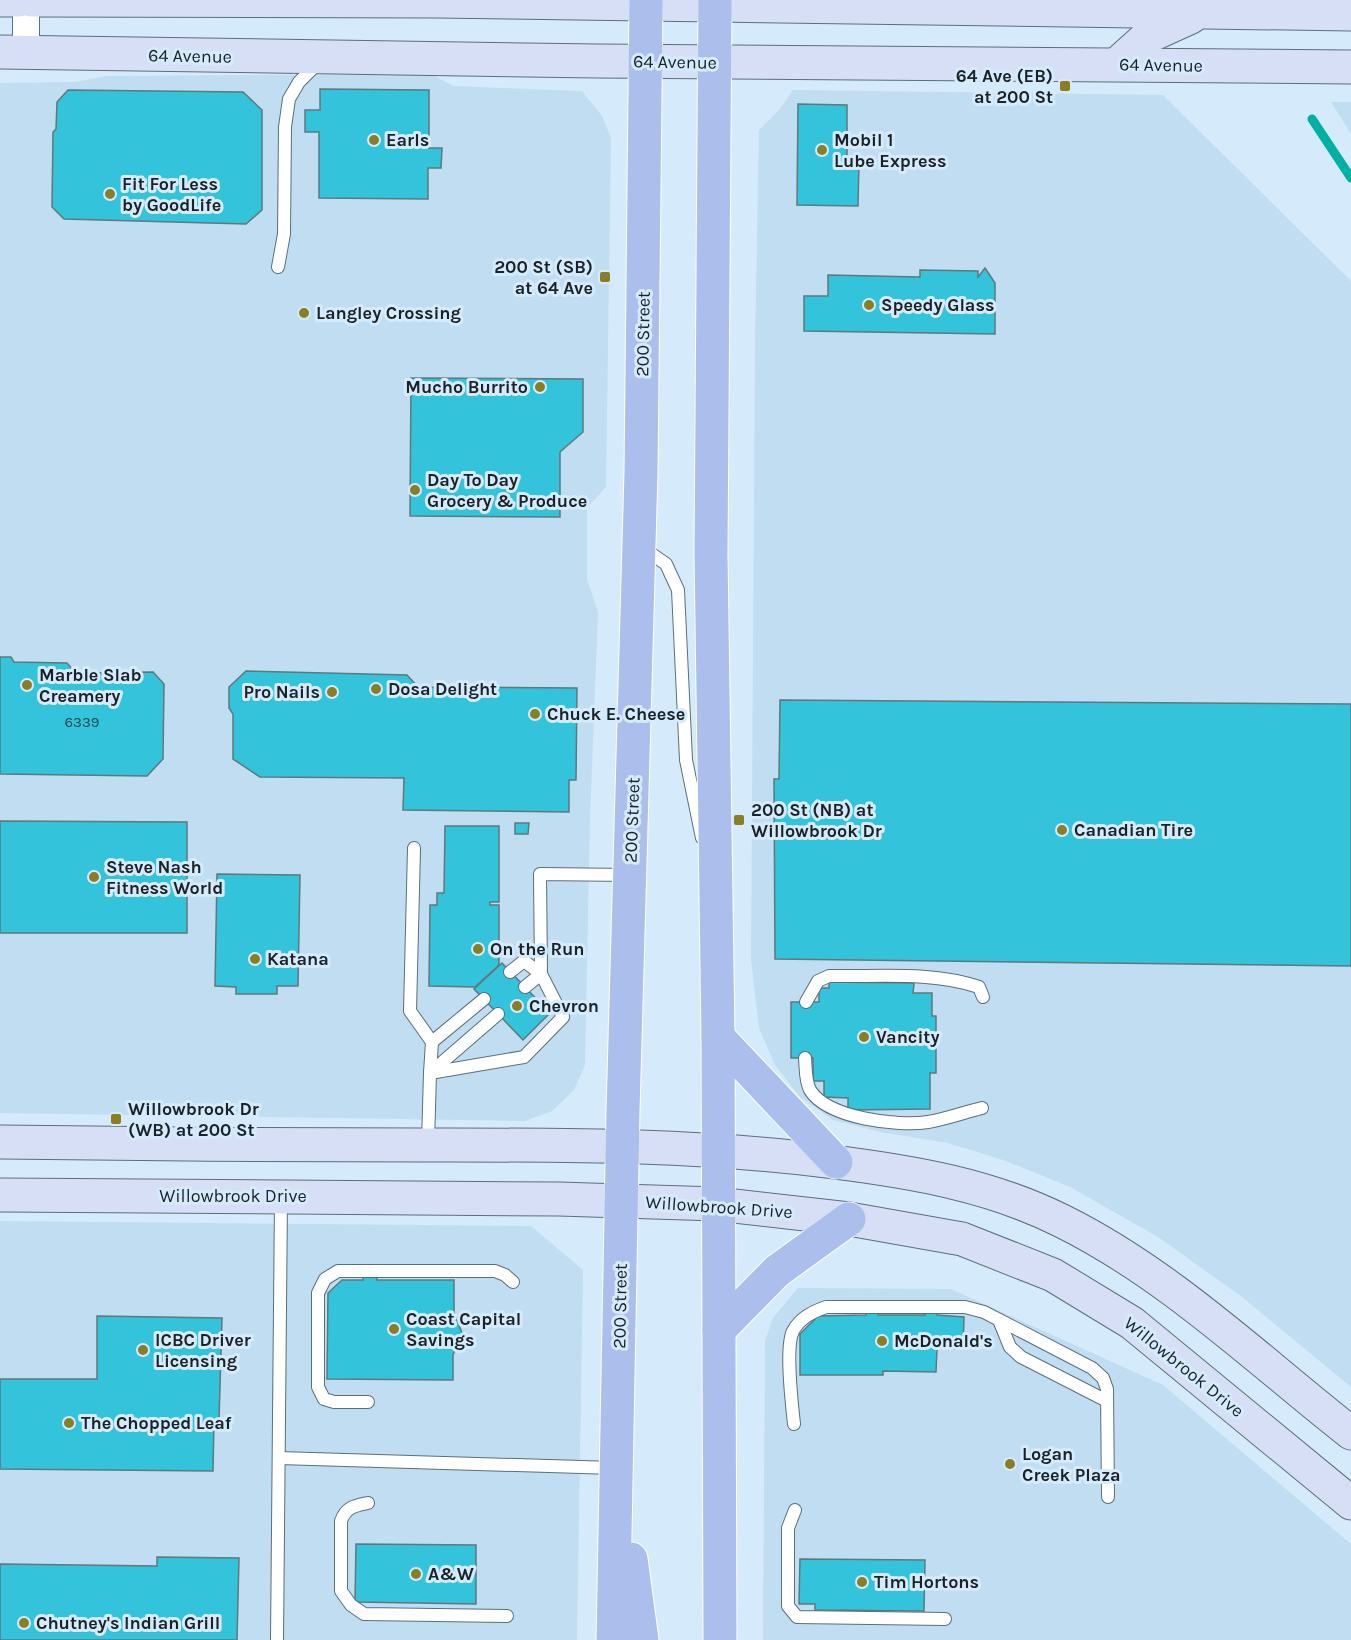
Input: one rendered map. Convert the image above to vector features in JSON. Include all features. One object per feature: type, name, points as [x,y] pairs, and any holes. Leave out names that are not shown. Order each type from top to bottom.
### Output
[{"type":"main road","points":[[0,0],[18,0]]},
{"type":"main road","points":[[31,0],[715,3],[1351,14]]},
{"type":"main road","name":"200 Street","points":[[613,1640],[618,1468],[622,1147],[639,544],[646,3]]},
{"type":"main road","points":[[715,3],[711,554],[717,910],[720,1640]]},
{"type":"main road","points":[[1117,64],[1148,38],[1198,13]]},
{"type":"main road","name":"64 Avenue","points":[[13,53],[646,62],[1351,67]]},
{"type":"main road","points":[[718,1037],[836,1162]]},
{"type":"main road","points":[[0,1142],[573,1144],[718,1151],[889,1168],[980,1188],[1070,1225],[1155,1275],[1351,1433]]},
{"type":"main road","name":"Willowbrook Drive","points":[[0,1195],[621,1200],[717,1204],[849,1219],[962,1239],[1053,1275],[1132,1323],[1351,1503]]},
{"type":"main road","points":[[718,1330],[777,1271],[849,1219]]},
{"type":"main road","points":[[618,1468],[642,1640]]},
{"type":"street","points":[[13,53],[26,0]]},
{"type":"lane","points":[[278,267],[284,234],[285,127],[289,99],[299,82],[323,58]]},
{"type":"lane","points":[[639,544],[666,564],[678,590],[686,760],[717,910]]},
{"type":"lane","points":[[414,848],[410,1011],[432,1042],[428,1145]]},
{"type":"lane","points":[[541,974],[540,874],[630,875]]},
{"type":"lane","points":[[430,1073],[524,1057],[563,1017],[541,974],[524,961],[510,972]]},
{"type":"lane","points":[[525,987],[541,974]]},
{"type":"lane","points":[[806,1002],[818,981],[829,976],[924,978],[967,983],[979,987],[983,997]]},
{"type":"lane","points":[[432,1042],[484,999]]},
{"type":"lane","points":[[430,1073],[498,1014]]},
{"type":"lane","points":[[805,1058],[806,1081],[811,1092],[847,1115],[879,1121],[927,1122],[982,1108]]},
{"type":"lane","points":[[277,1640],[281,1196]]},
{"type":"lane","points":[[368,1402],[334,1402],[324,1399],[318,1387],[318,1293],[325,1279],[338,1271],[495,1271],[505,1275],[513,1282]]},
{"type":"lane","points":[[794,1424],[790,1388],[791,1333],[800,1321],[813,1311],[826,1307],[965,1307],[984,1312],[1092,1368],[1103,1378],[1107,1401],[1108,1497]]},
{"type":"lane","points":[[999,1320],[1010,1347],[1021,1356],[1107,1401]]},
{"type":"lane","points":[[279,1458],[618,1468]]},
{"type":"lane","points":[[368,1503],[351,1506],[345,1511],[340,1521],[341,1591],[351,1605],[364,1614],[507,1616]]},
{"type":"lane","points":[[795,1510],[788,1528],[788,1606],[797,1617],[945,1619]]},
{"type":"shaded area","name":"Langley Crossing","points":[[431,74],[453,86],[582,91],[602,116],[611,138],[606,487],[587,508],[587,579],[598,612],[590,819],[585,1065],[574,1090],[552,1111],[525,1121],[0,1113],[0,83],[75,82],[107,76]]},
{"type":"shaded area","points":[[793,90],[1163,95],[1351,281],[1351,1387],[1242,1297],[1158,1237],[1070,1187],[1006,1161],[948,1143],[880,1132],[833,1120],[800,1097],[775,1065],[759,1028],[751,960],[755,344],[759,130],[780,109]]},
{"type":"shaded area","points":[[1331,102],[1351,102],[1351,134]]},
{"type":"shaded area","points":[[0,1221],[531,1226],[583,1270],[577,1640],[0,1640]]},
{"type":"shaded area","name":"Logan Creek Plaza","points":[[798,1288],[951,1289],[1163,1385],[1351,1544],[1351,1640],[763,1640],[765,1341],[773,1318]]},
{"type":"building","name":"Earls","points":[[320,89],[429,90],[429,148],[442,148],[441,168],[428,168],[428,199],[319,198],[319,132],[305,132],[305,110],[320,110]]},
{"type":"building","points":[[68,90],[243,92],[262,110],[262,210],[246,224],[64,219],[52,207],[53,132],[56,129],[57,102]]},
{"type":"building","name":"Mobil 1 Lube Express","points":[[798,104],[847,105],[847,162],[859,162],[858,206],[797,205]]},
{"type":"building","points":[[985,268],[995,283],[995,334],[804,331],[804,296],[828,296],[828,275],[920,277],[920,270],[978,271],[978,277]]},
{"type":"building","points":[[411,378],[583,379],[583,432],[560,452],[560,517],[410,516]]},
{"type":"building","points":[[0,657],[11,657],[14,662],[67,663],[76,673],[153,672],[164,684],[163,759],[147,776],[0,774]]},
{"type":"building","points":[[246,671],[407,675],[418,687],[577,688],[576,780],[569,780],[569,812],[403,810],[404,778],[260,777],[233,759],[233,714],[229,708],[229,687]]},
{"type":"building","name":"Canadian Tire","points":[[780,700],[1351,704],[1351,966],[775,959],[774,779],[779,779]]},
{"type":"building","name":"Steve Nash Fitness World","points":[[0,821],[187,822],[187,933],[0,933]]},
{"type":"building","points":[[515,823],[529,823],[528,834],[515,834]]},
{"type":"building","points":[[445,826],[499,826],[499,902],[490,902],[490,905],[499,905],[499,965],[475,987],[429,986],[430,905],[437,905],[437,893],[444,893]]},
{"type":"building","points":[[217,874],[300,875],[298,986],[277,986],[277,994],[236,994],[236,987],[215,986]]},
{"type":"building","name":"Chevron","points":[[502,963],[550,1013],[523,1040],[474,989]]},
{"type":"building","name":"Vancity","points":[[829,982],[914,983],[913,993],[932,993],[932,1016],[936,1016],[936,1073],[930,1073],[930,1109],[848,1110],[848,1098],[824,1097],[824,1081],[813,1081],[813,1058],[791,1058],[791,1002],[819,1002],[819,988],[829,988]]},
{"type":"building","name":"Coast Capital Savings","points":[[363,1274],[377,1274],[377,1280],[454,1280],[454,1312],[462,1333],[453,1355],[453,1380],[327,1379],[328,1293],[342,1280],[363,1280]]},
{"type":"building","name":"McDonald's","points":[[866,1311],[878,1311],[878,1315],[925,1315],[925,1311],[937,1311],[937,1315],[964,1317],[963,1349],[937,1348],[936,1372],[883,1371],[883,1375],[800,1375],[800,1334],[818,1316],[866,1315]]},
{"type":"building","points":[[97,1316],[222,1318],[219,1420],[214,1419],[213,1471],[0,1469],[0,1379],[97,1379]]},
{"type":"building","name":"A&W","points":[[356,1544],[476,1545],[476,1604],[355,1602]]},
{"type":"building","points":[[157,1557],[239,1558],[237,1640],[0,1640],[0,1564],[157,1566]]},
{"type":"building","name":"Tim Hortons","points":[[800,1559],[925,1560],[924,1611],[815,1610],[815,1604],[799,1604]]},
{"type":"waterway","points":[[1312,119],[1351,178]]},
{"type":"place","name":"64 Ave (EB) at 200 St","points":[[1065,86]]},
{"type":"place","name":"Earls","points":[[374,140]]},
{"type":"place","name":"Mobil 1 Lube Express","points":[[822,150]]},
{"type":"place","name":"Fit For Less by GoodLife","points":[[110,194]]},
{"type":"place","name":"200 St (SB) at 64 Ave","points":[[605,277]]},
{"type":"place","name":"Speedy Glass","points":[[869,305]]},
{"type":"place","name":"Langley Crossing","points":[[304,313]]},
{"type":"place","name":"Mucho Burrito","points":[[540,387]]},
{"type":"place","name":"Day To Day Grocery & Produce","points":[[415,490]]},
{"type":"place","name":"Marble Slab Creamery","points":[[27,685]]},
{"type":"place","name":"Dosa Delight","points":[[376,689]]},
{"type":"place","name":"Pro Nails","points":[[332,692]]},
{"type":"place","name":"Chuck E. Cheese","points":[[535,714]]},
{"type":"place","name":"200 St (NB) at Willowbrook Dr","points":[[739,820]]},
{"type":"place","name":"Canadian Tire","points":[[1062,830]]},
{"type":"place","name":"Steve Nash Fitness World","points":[[94,877]]},
{"type":"place","name":"On the Run","points":[[478,949]]},
{"type":"place","name":"Katana","points":[[255,959]]},
{"type":"place","name":"Chevron","points":[[517,1006]]},
{"type":"place","name":"Vancity","points":[[864,1037]]},
{"type":"place","name":"Willowbrook Dr (WB) at 200 St","points":[[116,1119]]},
{"type":"place","name":"Coast Capital Savings","points":[[394,1329]]},
{"type":"place","name":"McDonald's","points":[[882,1341]]},
{"type":"place","name":"ICBC Driver Licensing","points":[[143,1350]]},
{"type":"place","name":"The Chopped Leaf","points":[[69,1423]]},
{"type":"place","name":"Logan Creek Plaza","points":[[1010,1464]]},
{"type":"place","name":"A&W","points":[[416,1574]]},
{"type":"place","name":"Tim Hortons","points":[[862,1582]]},
{"type":"place","name":"Chutney's Indian Grill","points":[[24,1623]]}]
